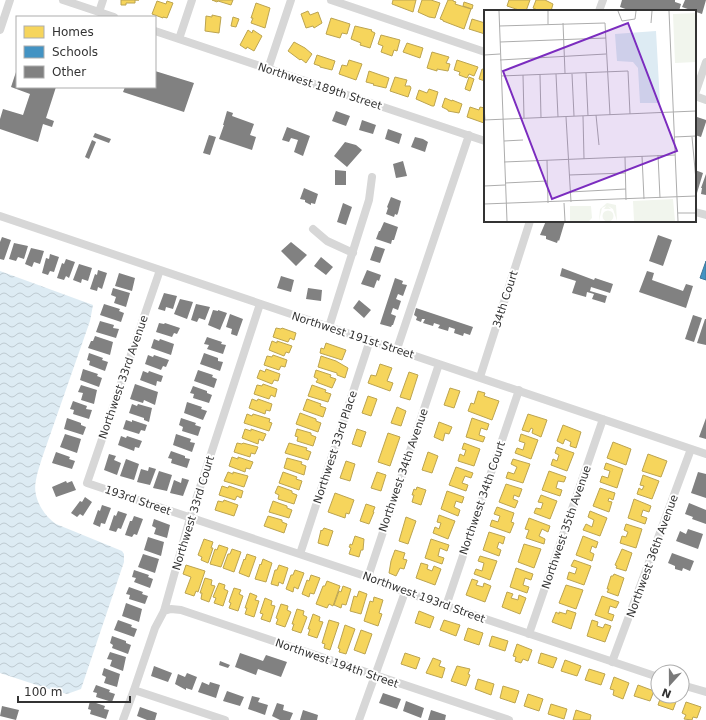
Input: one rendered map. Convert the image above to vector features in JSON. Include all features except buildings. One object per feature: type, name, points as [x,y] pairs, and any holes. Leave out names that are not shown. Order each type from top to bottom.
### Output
[{"type":"street","points":[[0,30],[10,0]]},
{"type":"street","points":[[63,0],[111,16]]},
{"type":"street","points":[[99,12],[104,0]]},
{"type":"street","points":[[179,39],[192,0]]},
{"type":"street","points":[[268,69],[290,0]]},
{"type":"street","points":[[331,0],[484,52]]},
{"type":"street","points":[[599,10],[602,0]]},
{"type":"street","name":"Northwest 189th Street","points":[[156,31],[484,141]]},
{"type":"street","points":[[696,92],[706,62]]},
{"type":"street","points":[[696,95],[706,100]]},
{"type":"street","points":[[397,349],[469,135]]},
{"type":"street","points":[[328,327],[369,200],[372,177]]},
{"type":"street","points":[[696,212],[706,215]]},
{"type":"street","name":"Northwest 191st Street","points":[[0,216],[706,454]]},
{"type":"street","name":"34th Court","points":[[480,377],[530,222]]},
{"type":"street","points":[[313,229],[327,241],[353,253]]},
{"type":"street","name":"Northwest 33rd Avenue","points":[[87,483],[160,270]]},
{"type":"street","name":"Northwest 33rd Court","points":[[123,720],[155,628],[164,611],[190,518],[260,304]]},
{"type":"street","name":"Northwest 33rd Place","points":[[300,554],[370,340]]},
{"type":"street","name":"Northwest 34th Avenue","points":[[368,577],[439,364]]},
{"type":"street","name":"Northwest 34th Court","points":[[446,606],[518,390]]},
{"type":"street","name":"Northwest 35th Avenue","points":[[529,634],[604,419]]},
{"type":"street","name":"Northwest 36th Avenue","points":[[612,662],[691,449]]},
{"type":"street","name":"193rd Street","points":[[87,483],[190,518]]},
{"type":"street","name":"Northwest 193rd Street","points":[[190,518],[368,577],[405,592],[650,674]]},
{"type":"street","points":[[359,720],[405,592]]},
{"type":"street","name":"Northwest 194th Street","points":[[164,611],[171,608],[181,610],[509,720]]},
{"type":"street","points":[[690,687],[706,692]]},
{"type":"street","points":[[134,690],[225,720]]},
{"type":"water","points":[[0,271],[93,305],[90,321],[42,458],[36,477],[35,486],[37,499],[43,511],[51,520],[56,524],[122,551],[124,554],[124,562],[81,689],[67,694],[0,673]]}]
